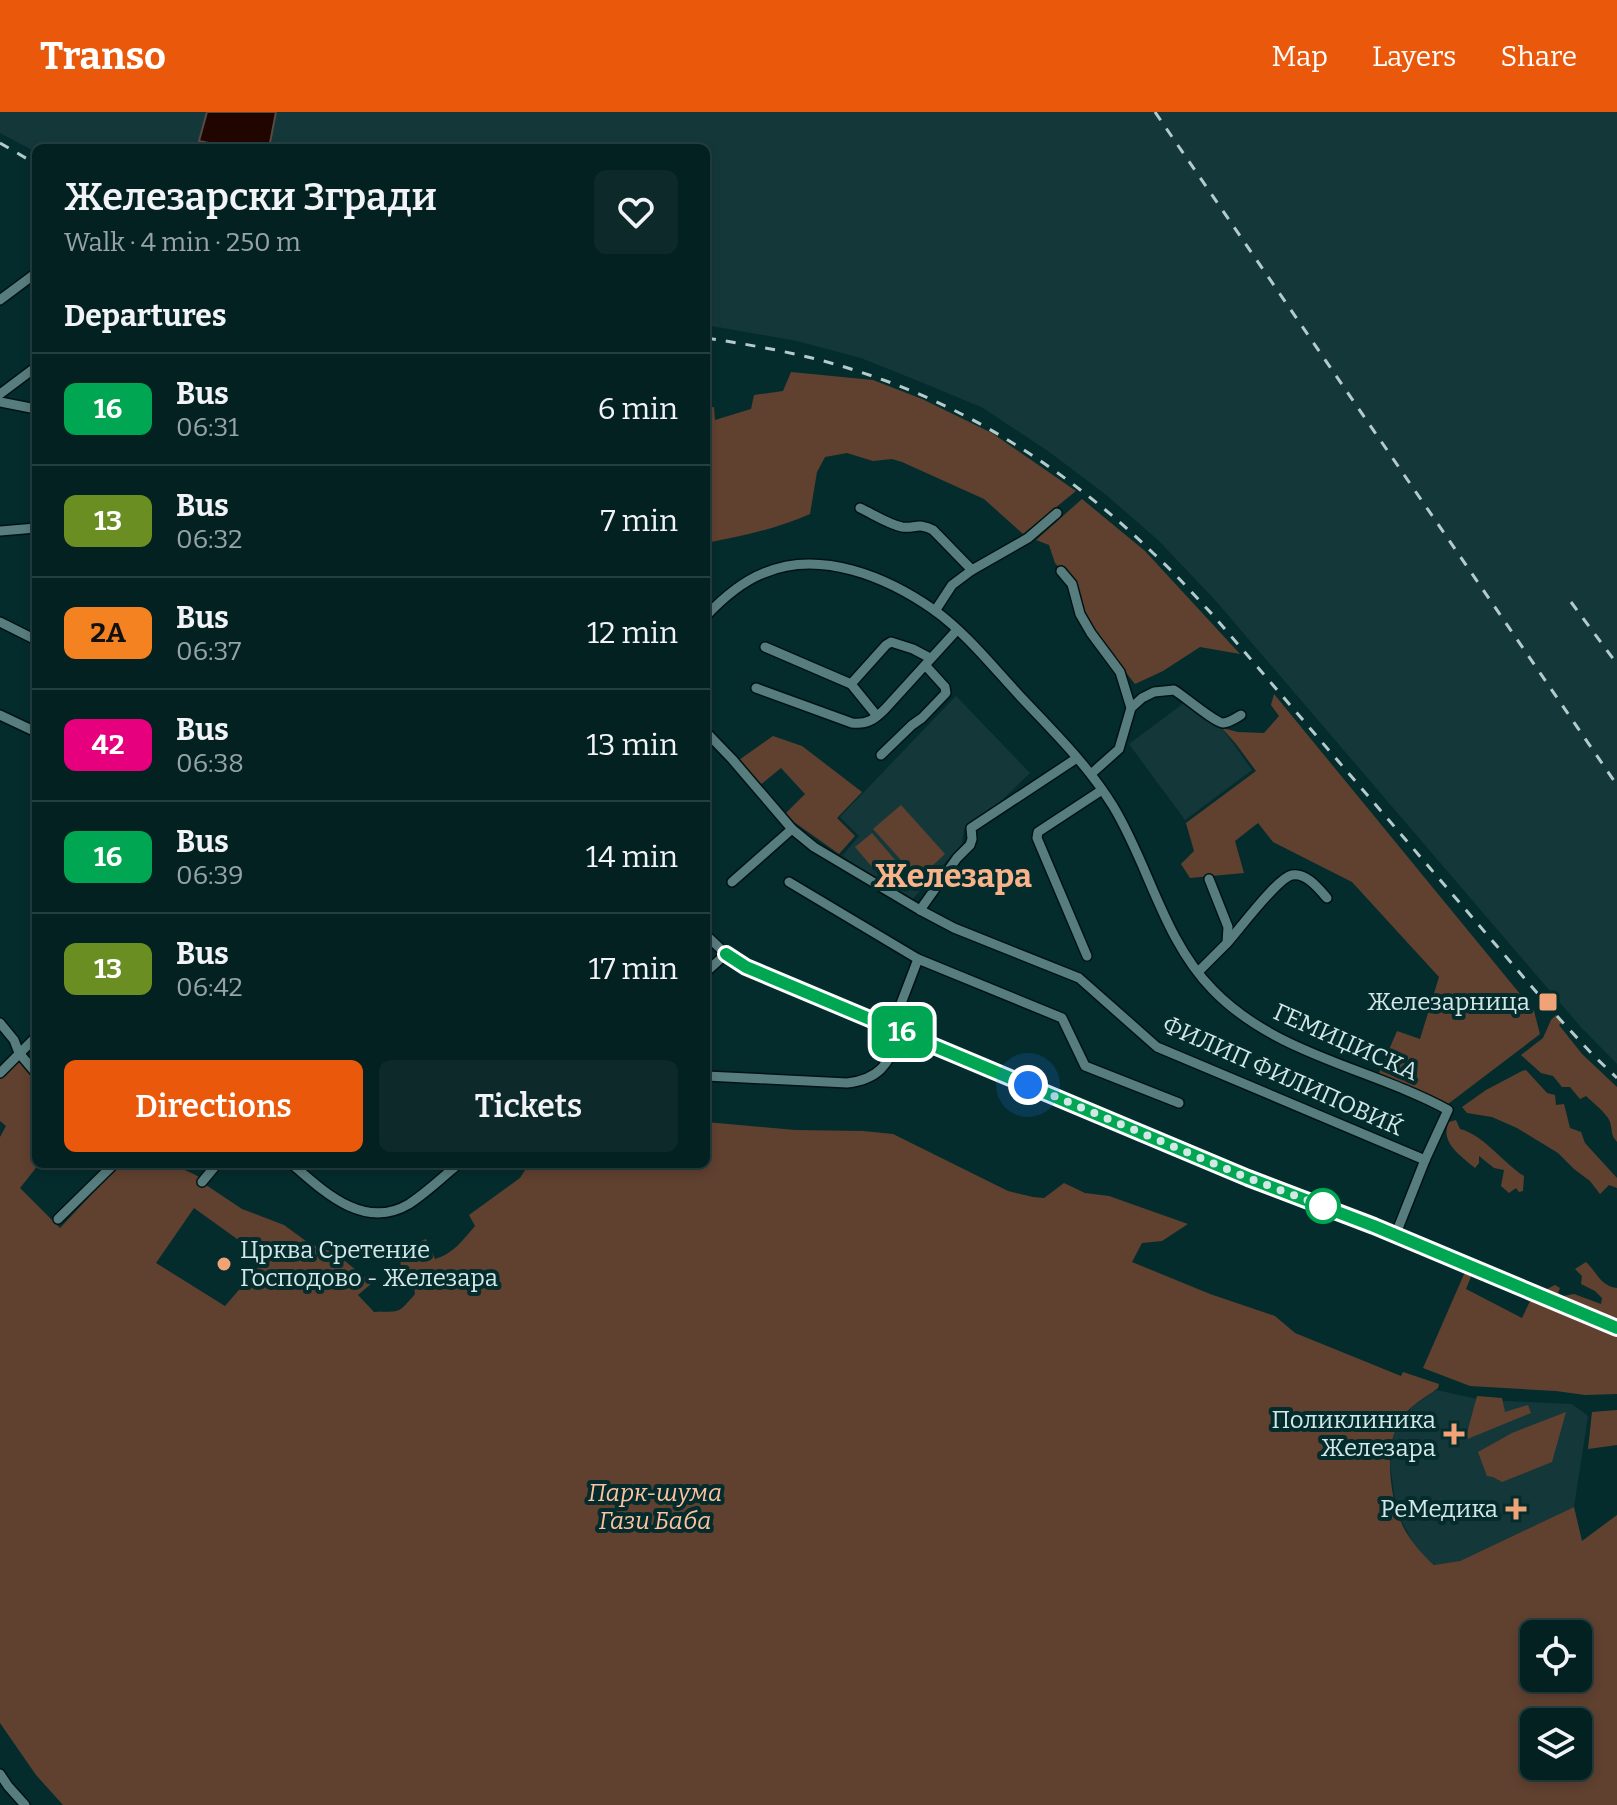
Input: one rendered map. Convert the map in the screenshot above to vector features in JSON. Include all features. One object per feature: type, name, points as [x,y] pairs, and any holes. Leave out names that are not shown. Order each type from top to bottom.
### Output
[{"type":"street","points":[[0,300],[32,276]]},
{"type":"street","points":[[0,394],[32,370]]},
{"type":"street","points":[[0,402],[32,408]]},
{"type":"street","points":[[860,508],[904,527],[926,526],[972,570]]},
{"type":"street","points":[[935,611],[952,585],[1028,538],[1057,513]]},
{"type":"street","points":[[0,531],[32,528]]},
{"type":"street","name":"ГЕМИЏИСКА","points":[[710,612],[735,589],[765,572],[796,564],[849,569],[893,586],[935,611],[957,630],[1091,774],[1130,839],[1168,924],[1198,972],[1231,1008],[1281,1040],[1448,1110],[1425,1160]]},
{"type":"street","points":[[1061,571],[1072,584],[1080,614],[1091,633],[1120,672],[1131,708]]},
{"type":"street","points":[[0,622],[32,638]]},
{"type":"street","points":[[756,688],[852,723],[864,724],[877,716],[957,630]]},
{"type":"street","points":[[851,684],[891,642],[913,649],[928,662],[945,687],[946,693],[881,755]]},
{"type":"street","points":[[765,647],[851,684],[877,716]]},
{"type":"street","points":[[1091,774],[1119,749],[1131,708],[1154,692],[1174,690],[1222,723],[1233,721],[1241,715]]},
{"type":"street","points":[[0,715],[32,730]]},
{"type":"street","name":"ФИЛИП ФИЛИПОВИЌ","points":[[710,736],[792,829],[814,847],[920,910],[954,928],[1079,978],[1157,1047],[1425,1160]]},
{"type":"street","points":[[920,910],[970,845],[971,828],[1077,758]]},
{"type":"street","points":[[1087,956],[1037,838],[1038,832],[1102,790]]},
{"type":"street","points":[[732,882],[792,829]]},
{"type":"street","points":[[1198,972],[1285,878],[1292,875],[1311,881],[1327,898]]},
{"type":"street","points":[[1209,879],[1228,927],[1227,943]]},
{"type":"street","points":[[789,882],[918,959],[1062,1018],[1085,1066],[1179,1103]]},
{"type":"street","points":[[710,939],[746,967],[1248,1178],[1617,1328]]},
{"type":"street","points":[[710,968],[726,954]]},
{"type":"street","points":[[892,1027],[918,959]]},
{"type":"street","points":[[1,1025],[32,1068]]},
{"type":"street","points":[[710,1076],[847,1083],[863,1081],[883,1068],[903,1032]]},
{"type":"street","points":[[0,1073],[32,1041]]},
{"type":"street","points":[[1395,1236],[1425,1160]]},
{"type":"street","points":[[58,1219],[110,1168]]},
{"type":"street","points":[[202,1182],[214,1168]]},
{"type":"street","points":[[297,1168],[349,1208],[374,1213],[408,1205],[453,1168]]},
{"type":"street","points":[[0,1774],[25,1805]]},
{"type":"shaded area","points":[[0,112],[1617,112],[1617,1064],[1580,1026],[1216,601],[1157,539],[1105,494],[983,408],[861,358],[797,341],[710,326],[710,144],[32,144],[32,150],[0,133]]},
{"type":"shaded area","points":[[207,112],[276,112],[270,144],[199,141]]},
{"type":"shaded area","points":[[956,696],[1030,773],[998,804],[964,829],[962,844],[910,902],[842,856],[859,836],[840,817]]},
{"type":"shaded area","points":[[1184,703],[1222,728],[1252,770],[1185,820],[1129,744]]},
{"type":"shaded area","points":[[1436,1390],[1482,1400],[1572,1404],[1588,1416],[1574,1507],[1460,1561],[1435,1565],[1424,1556],[1397,1512],[1390,1465],[1394,1433],[1402,1419],[1413,1406]]},
{"type":"green space","points":[[791,372],[873,380],[922,399],[992,433],[1076,491],[1023,534],[984,499],[902,462],[892,459],[873,461],[847,453],[825,457],[817,472],[810,514],[772,528],[710,542],[710,408],[714,407],[715,420],[751,409],[754,395],[783,391]]},
{"type":"green space","points":[[1082,499],[1145,551],[1240,654],[1200,647],[1163,671],[1135,684],[1085,617],[1077,586],[1055,563],[1049,545],[1036,540]]},
{"type":"green space","points":[[1274,694],[1534,1011],[1540,1034],[1448,1104],[1379,1073],[1397,1031],[1420,1039],[1439,977],[1352,882],[1273,842],[1258,823],[1235,841],[1244,873],[1190,878],[1181,864],[1194,851],[1186,823],[1256,771],[1222,728],[1264,733],[1279,716],[1271,705]]},
{"type":"green space","points":[[773,736],[802,746],[862,792],[837,818],[855,836],[839,854],[786,813],[805,794],[781,768],[760,785],[739,760]]},
{"type":"green space","points":[[901,805],[945,854],[918,879],[873,829]]},
{"type":"green space","points":[[872,833],[902,868],[885,882],[855,847]]},
{"type":"green space","points":[[1556,1015],[1563,1022],[1559,1025],[1582,1054],[1617,1087],[1617,1142],[1608,1119],[1596,1105],[1586,1096],[1580,1099],[1570,1087],[1562,1087],[1553,1076],[1541,1073],[1521,1055],[1543,1038]]},
{"type":"green space","name":"Парк-шума Гази Баба","points":[[19,1053],[32,1068],[32,1168],[36,1168],[20,1188],[60,1228],[116,1168],[183,1169],[204,1180],[203,1183],[242,1209],[284,1225],[310,1244],[335,1253],[372,1283],[358,1295],[374,1312],[398,1310],[415,1294],[409,1281],[402,1280],[395,1271],[401,1267],[400,1258],[426,1239],[435,1259],[452,1250],[475,1226],[469,1215],[520,1178],[526,1168],[710,1168],[710,1122],[893,1134],[1008,1191],[1044,1198],[1064,1183],[1085,1193],[1109,1196],[1188,1224],[1162,1241],[1142,1243],[1132,1262],[1275,1316],[1295,1333],[1401,1376],[1403,1372],[1439,1384],[1401,1419],[1395,1430],[1390,1460],[1392,1492],[1400,1520],[1412,1541],[1434,1565],[1460,1561],[1574,1507],[1582,1541],[1617,1515],[1617,1805],[63,1805],[36,1775],[0,1723],[0,1137],[6,1126],[0,1121],[0,1073]],"holes":[[[194,1208],[244,1244],[260,1261],[257,1269],[225,1306],[156,1263]]]},
{"type":"green space","points":[[1526,1070],[1547,1093],[1555,1095],[1556,1105],[1564,1104],[1570,1128],[1581,1132],[1585,1143],[1617,1178],[1617,1188],[1609,1185],[1600,1194],[1558,1153],[1517,1128],[1492,1117],[1467,1113],[1462,1107],[1486,1090]]},
{"type":"green space","points":[[1456,1120],[1460,1129],[1477,1137],[1524,1176],[1523,1191],[1519,1192],[1516,1188],[1509,1193],[1501,1186],[1504,1170],[1494,1168],[1479,1156],[1475,1168],[1458,1153],[1447,1136],[1449,1122]]},
{"type":"green space","points":[[1586,1262],[1603,1282],[1617,1288],[1617,1324],[1549,1297],[1543,1291],[1555,1285],[1563,1296],[1574,1294],[1601,1304],[1602,1298],[1581,1284],[1582,1276],[1575,1269]]},
{"type":"green space","points":[[1465,1272],[1472,1274],[1466,1289],[1522,1318],[1530,1301],[1617,1336],[1617,1394],[1585,1395],[1470,1386],[1423,1368]]},
{"type":"green space","points":[[1477,1396],[1502,1398],[1505,1412],[1528,1405],[1531,1413],[1465,1440]]},
{"type":"green space","points":[[1617,1410],[1617,1445],[1588,1449],[1592,1412]]},
{"type":"green space","points":[[1566,1412],[1552,1462],[1502,1482],[1487,1476],[1478,1452],[1512,1433]]},
{"type":"railway","points":[[1155,112],[1617,785]]},
{"type":"railway","points":[[0,143],[32,162]]},
{"type":"railway","points":[[710,339],[822,361],[901,387],[941,404],[1017,446],[1088,496],[1161,560],[1212,614],[1556,1015],[1617,1078]]},
{"type":"railway","points":[[1571,602],[1617,664]]},
{"type":"bus line","name":"16","points":[[726,954],[746,967],[1248,1178],[1374,1226],[1617,1328]]},
{"type":"place","name":"Железарница","points":[[1548,1002]]},
{"type":"place","name":"Црква Сретение Господово - Железара","points":[[224,1264]]},
{"type":"place","name":"Поликлиника Железара","points":[[1454,1434]]},
{"type":"place","name":"РеМедика","points":[[1516,1509]]},
{"type":"district","name":"Железара","points":[[953,876]]},
{"type":"route","points":[[1028,1085],[1248,1178],[1323,1206]]}]
